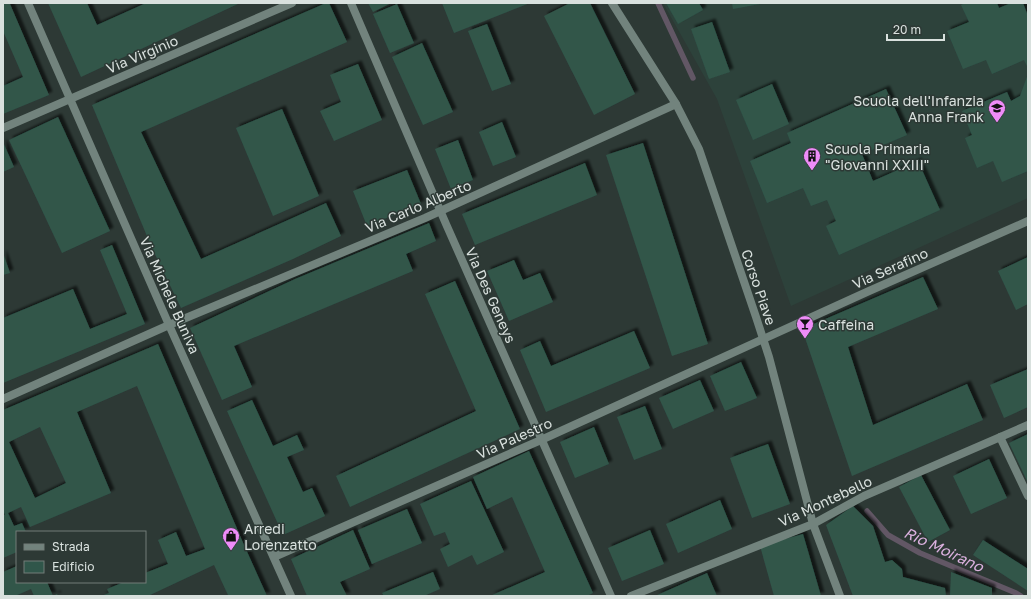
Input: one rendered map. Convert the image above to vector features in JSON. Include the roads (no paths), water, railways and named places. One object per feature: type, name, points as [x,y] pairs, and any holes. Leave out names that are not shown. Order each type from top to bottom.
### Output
[{"type":"street","name":"Via Michele Buniva","points":[[28,3],[169,325],[292,596]]},
{"type":"street","name":"Via Virginio","points":[[3,128],[292,3]]},
{"type":"street","name":"Via Des Geneys","points":[[351,3],[440,211],[611,596]]},
{"type":"street","name":"Corso Piave","points":[[612,3],[676,104],[699,149],[764,340],[813,524],[840,596]]},
{"type":"street","name":"Via Carlo Alberto","points":[[3,399],[169,325],[440,211],[676,104]]},
{"type":"street","name":"Via Serafino","points":[[764,340],[869,291],[1028,221]]},
{"type":"street","name":"Via Palestro","points":[[274,557],[764,340]]},
{"type":"street","name":"Via Montebello","points":[[631,596],[813,524],[864,496],[1028,425]]},
{"type":"street","points":[[1000,437],[1028,496]]},
{"type":"waterway","points":[[658,3],[693,78]]},
{"type":"waterway","name":"Rio Moirano","points":[[867,511],[888,535],[920,553],[1021,596]]},
{"type":"place","name":"Scuola dell'Infanzia Anna Frank","points":[[997,123]]},
{"type":"place","name":"Scuola Primaria \"Giovanni XXIII\"","points":[[812,171]]},
{"type":"place","name":"Caffeina","points":[[805,339]]},
{"type":"place","name":"Arredi Lorenzatto","points":[[231,551]]}]
